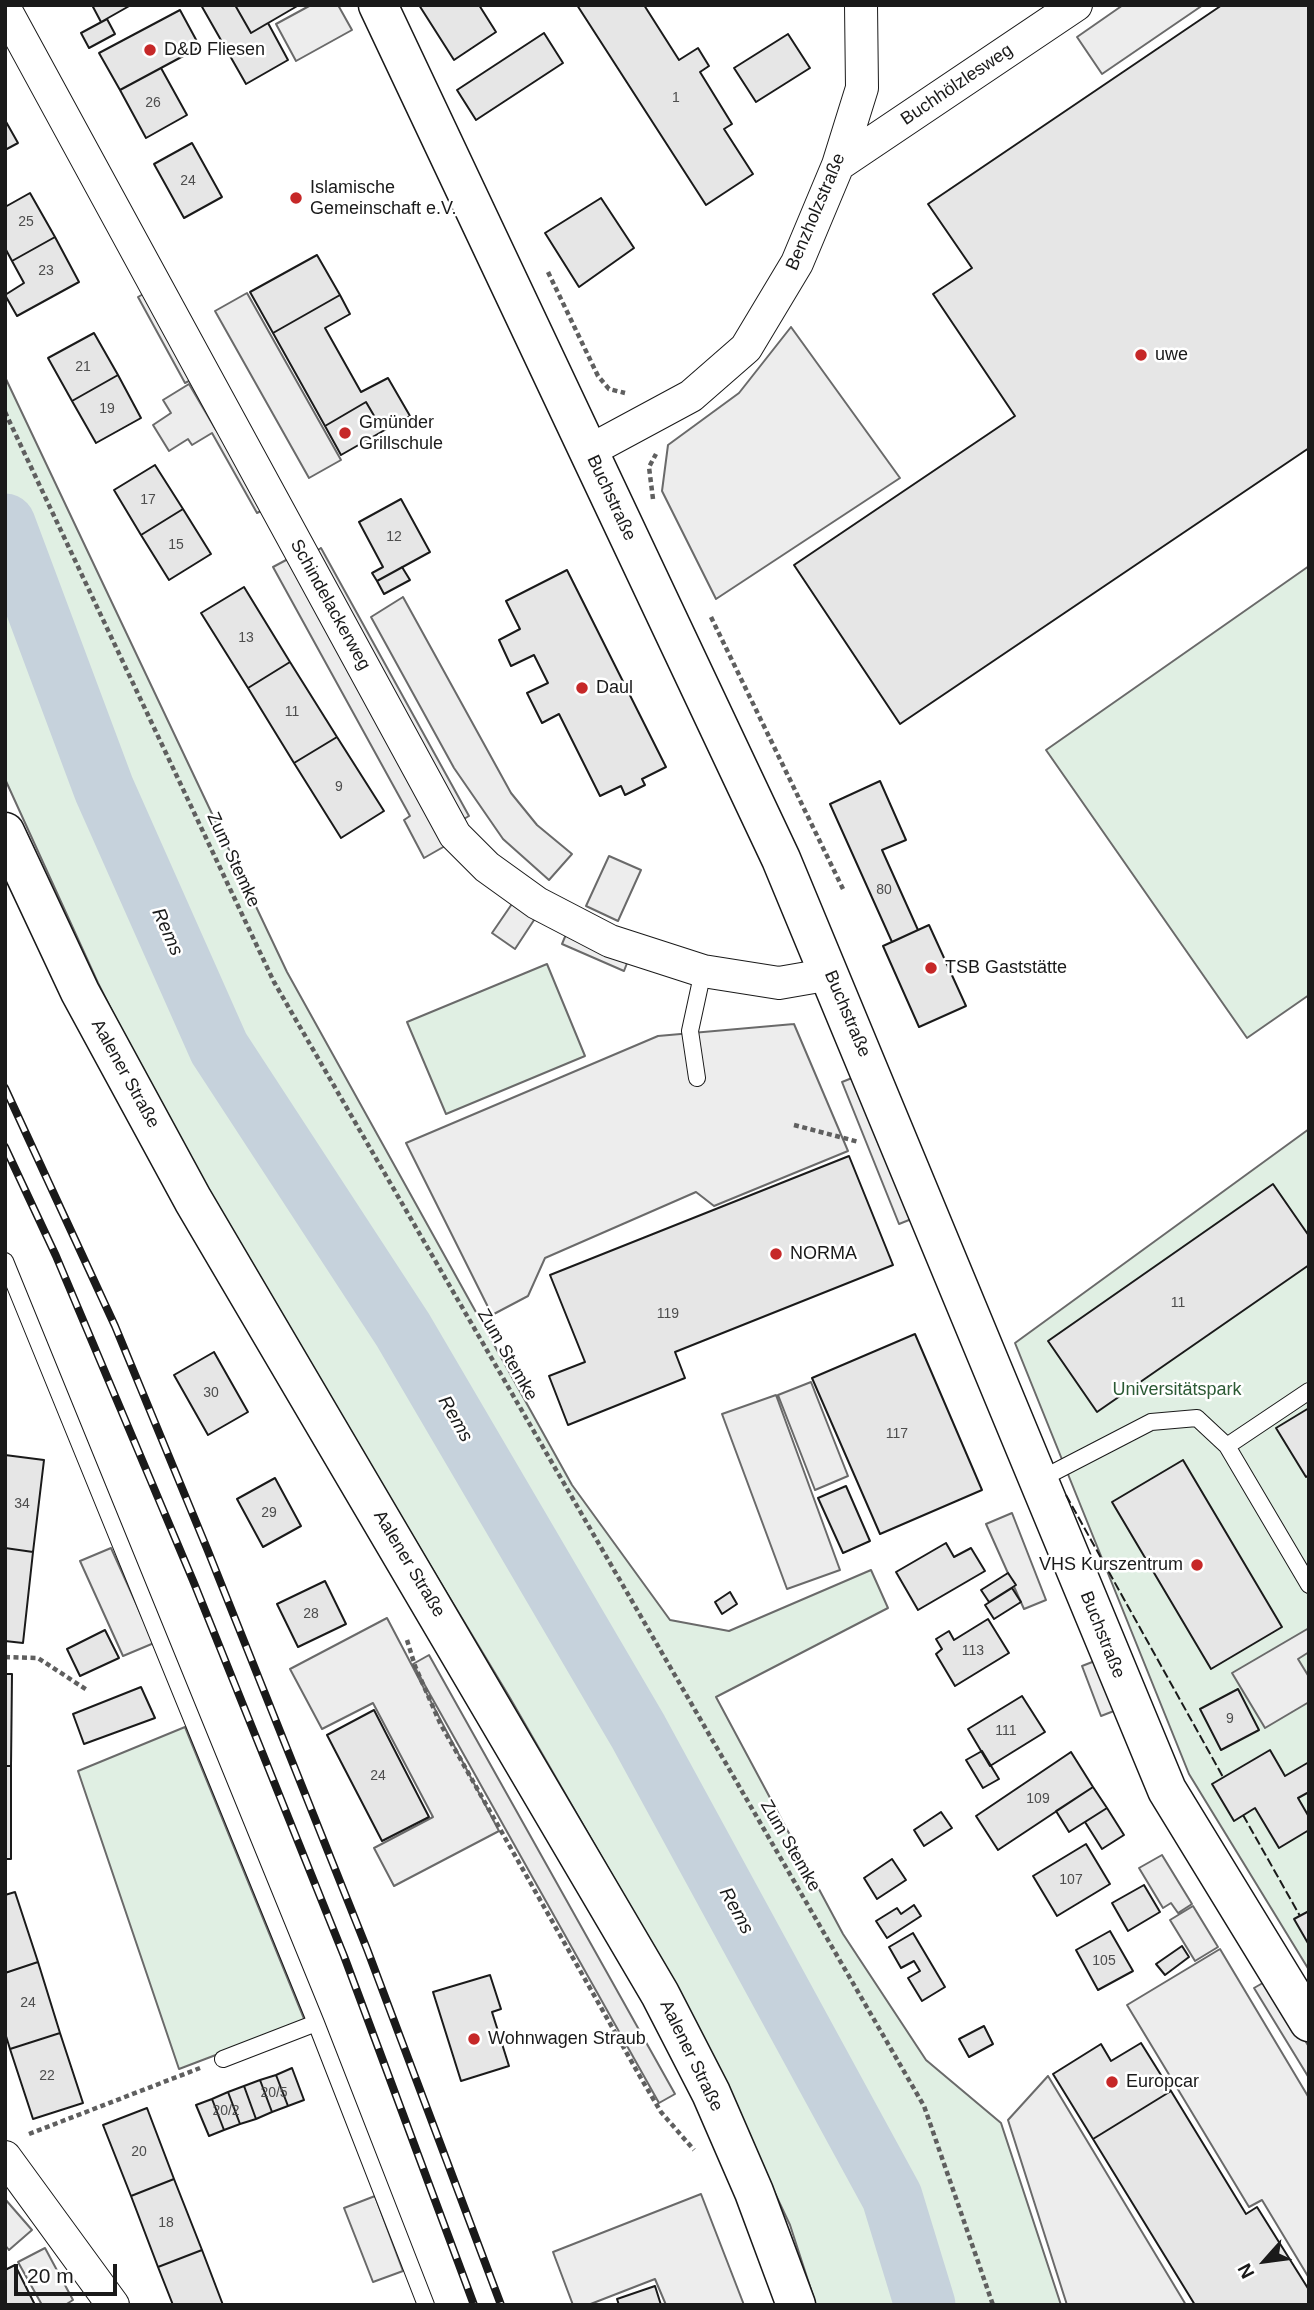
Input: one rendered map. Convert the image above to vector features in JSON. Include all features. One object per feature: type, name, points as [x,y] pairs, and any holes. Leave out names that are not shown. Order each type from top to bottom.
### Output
[{"type":"street","name":"Buchstraße","points":[[379,5],[765,823],[831,974],[1167,1790],[1309,2022]]},
{"type":"street","name":"Benzholzstraße","points":[[589,451],[691,396],[746,348],[797,263],[838,165],[862,88],[861,5]]},
{"type":"street","name":"Buchhölzlesweg","points":[[838,165],[1076,5]]},
{"type":"street","name":"Schindelackerweg","points":[[5,9],[455,835],[487,867],[537,903],[610,941],[703,971],[779,983],[831,974]]},
{"type":"street","name":"Aalener Straße","points":[[5,832],[80,992],[193,1200],[660,1994],[711,2093],[754,2192],[796,2305]]},
{"type":"street","points":[[12,2148],[113,2305]]},
{"type":"lane","points":[[696,1077],[690,1031],[703,971]]},
{"type":"lane","points":[[5,1261],[316,2023],[426,2305]]},
{"type":"lane","points":[[1227,1446],[1309,1391]]},
{"type":"lane","points":[[1039,1479],[1151,1422],[1197,1418],[1227,1446],[1309,1586]]},
{"type":"lane","points":[[223,2059],[316,2023]]},
{"type":"path","name":"Zum Stemke","points":[[5,412],[274,982],[924,2106],[993,2305]]},
{"type":"path","points":[[656,454],[649,467],[653,499],[659,510]]},
{"type":"path","points":[[709,613],[844,890]]},
{"type":"path","points":[[794,1125],[904,1153]]},
{"type":"path","points":[[404,1630],[415,1667],[440,1723],[654,2101],[695,2152]]},
{"type":"path","points":[[5,1657],[38,1658],[87,1690]]},
{"type":"path","points":[[12,2148],[223,2059]]},
{"type":"green space","points":[[5,377],[287,972],[572,1485],[670,1620],[729,1631],[871,1570],[888,1608],[716,1697],[843,1934],[926,2060],[1001,2123],[1061,2305],[816,2305],[790,2225],[696,2026],[645,1932],[510,1698],[194,1173],[98,983],[5,779]]},
{"type":"green space","points":[[1309,566],[1309,995],[1247,1038],[1046,750]]},
{"type":"green space","points":[[547,964],[585,1056],[446,1114],[407,1022]]},
{"type":"green space","name":"Universitätspark","points":[[1309,1129],[1309,1970],[1189,1774],[1015,1343]]},
{"type":"green space","points":[[185,1727],[305,2021],[179,2069],[78,1771]]},
{"type":"shaded area","points":[[311,5],[338,5],[352,30],[296,61],[276,24]]},
{"type":"shaded area","points":[[1123,5],[1203,5],[1102,74],[1077,37]]},
{"type":"shaded area","points":[[152,289],[199,376],[185,383],[138,297]]},
{"type":"shaded area","points":[[247,293],[341,460],[309,478],[215,311]]},
{"type":"shaded area","points":[[791,327],[900,478],[716,599],[662,491],[668,445],[739,393]]},
{"type":"shaded area","points":[[189,384],[216,430],[272,505],[257,513],[212,433],[192,445],[188,439],[169,451],[153,425],[171,413],[163,400]]},
{"type":"shaded area","points":[[321,548],[469,816],[457,823],[308,556]]},
{"type":"shaded area","points":[[288,559],[445,846],[424,858],[404,820],[410,816],[273,567]]},
{"type":"shaded area","points":[[403,597],[511,793],[537,825],[572,854],[549,880],[503,839],[454,768],[371,617]]},
{"type":"shaded area","points":[[609,856],[641,870],[618,921],[586,906]]},
{"type":"shaded area","points":[[516,898],[538,914],[515,949],[492,933]]},
{"type":"shaded area","points":[[567,932],[629,958],[624,971],[562,944]]},
{"type":"shaded area","points":[[794,1024],[848,1151],[714,1206],[696,1192],[545,1258],[528,1296],[492,1315],[406,1143],[658,1036]]},
{"type":"shaded area","points":[[857,1076],[914,1218],[899,1224],[842,1082]]},
{"type":"shaded area","points":[[811,1382],[848,1476],[815,1490],[778,1395]]},
{"type":"shaded area","points":[[776,1395],[840,1570],[787,1589],[722,1414]]},
{"type":"shaded area","points":[[1012,1513],[1046,1600],[1024,1609],[986,1524]]},
{"type":"shaded area","points":[[111,1548],[154,1643],[123,1656],[80,1561]]},
{"type":"shaded area","points":[[387,1618],[499,1831],[394,1886],[374,1848],[433,1817],[373,1703],[322,1729],[290,1669]]},
{"type":"shaded area","points":[[1309,1628],[1309,1652],[1298,1659],[1309,1677],[1309,1702],[1265,1728],[1232,1673]]},
{"type":"shaded area","points":[[429,1655],[675,2094],[659,2103],[413,1664]]},
{"type":"shaded area","points":[[1100,1659],[1119,1709],[1101,1716],[1082,1666]]},
{"type":"shaded area","points":[[1162,1855],[1192,1904],[1178,1913],[1171,1903],[1163,1908],[1139,1868]]},
{"type":"shaded area","points":[[1193,1906],[1218,1947],[1195,1961],[1170,1920]]},
{"type":"shaded area","points":[[1220,1949],[1309,2098],[1309,2278],[1262,2200],[1249,2207],[1127,2005]]},
{"type":"shaded area","points":[[1268,1980],[1309,2047],[1309,2078],[1254,1988]]},
{"type":"shaded area","points":[[1048,2076],[1186,2305],[1067,2305],[1008,2120]]},
{"type":"shaded area","points":[[701,2194],[744,2305],[666,2305],[655,2279],[588,2305],[573,2305],[553,2252]]},
{"type":"shaded area","points":[[375,2196],[403,2271],[373,2282],[344,2208]]},
{"type":"shaded area","points":[[5,2199],[32,2230],[9,2250],[5,2245]]},
{"type":"shaded area","points":[[45,2248],[73,2300],[65,2305],[42,2305],[18,2262]]},
{"type":"building","points":[[92,5],[131,5],[101,22]]},
{"type":"building","points":[[201,5],[235,5],[251,33],[268,23],[288,60],[246,84]]},
{"type":"building","points":[[235,5],[299,5],[251,33]]},
{"type":"building","points":[[419,5],[479,5],[496,32],[454,60]]},
{"type":"building","points":[[577,5],[644,5],[679,60],[698,48],[709,66],[700,72],[732,124],[724,129],[753,174],[706,205]]},
{"type":"building","name":"uwe","points":[[1222,5],[1309,5],[1309,448],[900,724],[794,565],[1015,416],[933,294],[972,268],[928,204]]},
{"type":"building","name":"D&D Fliesen","points":[[180,10],[200,47],[120,90],[99,53]]},
{"type":"building","points":[[107,19],[115,34],[89,48],[81,33]]},
{"type":"building","points":[[544,33],[563,63],[476,120],[457,90]]},
{"type":"building","points":[[788,34],[810,68],[756,102],[734,68]]},
{"type":"building","points":[[161,68],[187,115],[146,138],[120,90]]},
{"type":"building","points":[[5,120],[18,143],[5,150]]},
{"type":"building","points":[[192,143],[222,197],[184,218],[154,164]]},
{"type":"building","points":[[30,193],[55,237],[12,261],[5,248],[5,207]]},
{"type":"building","points":[[601,198],[634,248],[579,287],[545,233]]},
{"type":"building","points":[[55,237],[79,282],[17,316],[5,295],[24,283],[12,261]]},
{"type":"building","points":[[317,255],[340,295],[273,333],[250,292]]},
{"type":"building","points":[[340,295],[350,314],[325,328],[361,392],[388,378],[410,416],[383,431],[366,402],[325,426],[273,333]]},
{"type":"building","points":[[94,333],[118,375],[72,401],[48,358]]},
{"type":"building","points":[[118,375],[141,418],[96,443],[72,401]]},
{"type":"building","points":[[366,402],[383,431],[341,455],[325,426]]},
{"type":"building","points":[[155,465],[183,509],[141,535],[114,490]]},
{"type":"building","points":[[401,499],[430,552],[377,581],[372,573],[383,567],[359,522]]},
{"type":"building","points":[[183,509],[211,554],[169,580],[141,535]]},
{"type":"building","points":[[402,567],[410,580],[384,594],[377,581]]},
{"type":"building","name":"Daul","points":[[567,570],[666,767],[642,779],[645,785],[625,795],[621,786],[600,796],[559,714],[542,723],[527,693],[548,683],[534,655],[511,666],[499,640],[520,629],[506,601]]},
{"type":"building","points":[[244,587],[290,662],[248,688],[201,613]]},
{"type":"building","points":[[290,662],[337,737],[294,763],[248,688]]},
{"type":"building","points":[[337,737],[384,811],[341,838],[294,763]]},
{"type":"building","points":[[880,781],[906,840],[882,850],[918,930],[892,942],[830,804]]},
{"type":"building","points":[[929,925],[966,1006],[919,1027],[883,946]]},
{"type":"building","points":[[849,1156],[893,1265],[675,1352],[685,1378],[568,1425],[549,1376],[585,1362],[550,1275]]},
{"type":"building","points":[[1273,1184],[1309,1236],[1309,1265],[1097,1412],[1048,1341]]},
{"type":"building","points":[[915,1334],[982,1490],[880,1534],[812,1378]]},
{"type":"building","points":[[214,1352],[248,1412],[208,1435],[174,1375]]},
{"type":"building","points":[[1309,1408],[1309,1475],[1306,1477],[1276,1428]]},
{"type":"building","points":[[5,1455],[44,1460],[33,1552],[5,1548]]},
{"type":"building","name":"VHS Kurszentrum","points":[[1183,1460],[1282,1627],[1211,1669],[1112,1502]]},
{"type":"building","points":[[275,1478],[301,1526],[263,1547],[237,1499]]},
{"type":"building","points":[[846,1486],[870,1541],[843,1553],[818,1498]]},
{"type":"building","points":[[946,1543],[954,1557],[971,1548],[985,1571],[918,1610],[896,1572]]},
{"type":"building","points":[[5,1548],[33,1552],[23,1643],[5,1641]]},
{"type":"building","points":[[1008,1573],[1016,1585],[989,1602],[981,1590]]},
{"type":"building","points":[[325,1581],[346,1624],[298,1647],[277,1604]]},
{"type":"building","points":[[1012,1588],[1021,1602],[994,1619],[985,1605]]},
{"type":"building","points":[[730,1592],[737,1604],[722,1614],[715,1602]]},
{"type":"building","points":[[988,1619],[1009,1653],[955,1686],[936,1654],[942,1649],[936,1639],[949,1631],[954,1640]]},
{"type":"building","points":[[105,1630],[119,1658],[80,1676],[67,1649]]},
{"type":"building","points":[[5,1674],[12,1674],[11,1766],[5,1766]]},
{"type":"building","points":[[141,1687],[155,1718],[84,1744],[73,1714]]},
{"type":"building","points":[[1238,1689],[1259,1730],[1221,1750],[1200,1709]]},
{"type":"building","points":[[1022,1696],[1045,1732],[990,1766],[968,1729]]},
{"type":"building","points":[[374,1710],[429,1817],[382,1841],[327,1735]]},
{"type":"building","points":[[1270,1750],[1285,1776],[1309,1762],[1309,1792],[1298,1798],[1309,1817],[1309,1830],[1279,1848],[1255,1808],[1234,1821],[1212,1784]]},
{"type":"building","points":[[982,1751],[999,1779],[983,1788],[966,1760]]},
{"type":"building","points":[[1071,1752],[1093,1787],[998,1850],[976,1816]]},
{"type":"building","points":[[5,1766],[11,1766],[11,1859],[5,1859]]},
{"type":"building","points":[[1093,1787],[1107,1808],[1069,1832],[1056,1811]]},
{"type":"building","points":[[1107,1808],[1124,1835],[1102,1849],[1085,1822]]},
{"type":"building","points":[[941,1812],[952,1828],[924,1846],[914,1830]]},
{"type":"building","points":[[1086,1844],[1110,1884],[1057,1916],[1033,1876]]},
{"type":"building","points":[[892,1859],[906,1880],[877,1899],[864,1878]]},
{"type":"building","points":[[1144,1885],[1160,1912],[1128,1931],[1112,1903]]},
{"type":"building","points":[[15,1892],[38,1962],[5,1973],[5,1895]]},
{"type":"building","points":[[914,1905],[921,1916],[887,1938],[876,1921],[897,1908],[901,1914]]},
{"type":"building","points":[[1309,1911],[1309,1945],[1294,1919]]},
{"type":"building","points":[[1110,1931],[1133,1971],[1098,1990],[1076,1950]]},
{"type":"building","points":[[913,1933],[945,1987],[922,2001],[908,1978],[920,1971],[914,1961],[901,1968],[889,1947]]},
{"type":"building","points":[[1182,1946],[1189,1957],[1165,1975],[1156,1964]]},
{"type":"building","points":[[38,1962],[60,2033],[10,2049],[5,2033],[5,1973]]},
{"type":"building","name":"Wohnwagen Straub","points":[[490,1975],[501,2009],[492,2012],[509,2066],[461,2081],[433,1992]]},
{"type":"building","points":[[984,2026],[993,2044],[969,2057],[959,2039]]},
{"type":"building","points":[[60,2033],[83,2103],[33,2119],[10,2049]]},
{"type":"building","name":"Europcar","points":[[1141,2043],[1171,2091],[1093,2139],[1053,2074],[1101,2044],[1111,2061]]},
{"type":"building","points":[[292,2068],[304,2100],[288,2106],[276,2075]]},
{"type":"building","points":[[276,2075],[288,2106],[272,2112],[260,2080]]},
{"type":"building","points":[[260,2080],[272,2112],[256,2119],[244,2086]]},
{"type":"building","points":[[244,2086],[256,2119],[240,2124],[228,2092]]},
{"type":"building","points":[[1171,2091],[1246,2214],[1257,2207],[1309,2290],[1309,2305],[1195,2305],[1093,2139]]},
{"type":"building","points":[[228,2092],[240,2124],[224,2130],[212,2099]]},
{"type":"building","points":[[212,2099],[224,2130],[209,2136],[196,2105]]},
{"type":"building","points":[[147,2108],[174,2179],[131,2196],[103,2125]]},
{"type":"building","points":[[174,2179],[202,2250],[158,2267],[131,2196]]},
{"type":"building","points":[[202,2250],[223,2305],[173,2305],[158,2267]]},
{"type":"building","points":[[15,2265],[35,2305],[5,2305],[5,2270]]},
{"type":"building","points":[[655,2286],[661,2305],[619,2305],[617,2299]]},
{"type":"waterway","name":"Rems","points":[[5,524],[104,789],[219,1048],[403,1330],[638,1731],[892,2197],[925,2305]]},
{"type":"railway","points":[[5,1088],[115,1326],[208,1551],[367,1949],[501,2305]]},
{"type":"railway","points":[[5,1147],[56,1256],[194,1583],[344,1956],[474,2305]]},
{"type":"fence","points":[[1066,1495],[1223,1777]]},
{"type":"fence","points":[[1243,1815],[1300,1916]]},
{"type":"place","name":"D&D Fliesen","points":[[150,50]]},
{"type":"place","name":"Islamische Gemeinschaft e.V.","points":[[296,198]]},
{"type":"place","name":"uwe","points":[[1141,355]]},
{"type":"place","name":"Gmünder Grillschule","points":[[345,433]]},
{"type":"place","name":"Daul","points":[[582,688]]},
{"type":"place","name":"TSB Gaststätte","points":[[931,968]]},
{"type":"place","name":"NORMA","points":[[776,1254]]},
{"type":"place","name":"VHS Kurszentrum","points":[[1197,1565]]},
{"type":"place","name":"Wohnwagen Straub","points":[[474,2039]]},
{"type":"place","name":"Europcar","points":[[1112,2082]]}]
